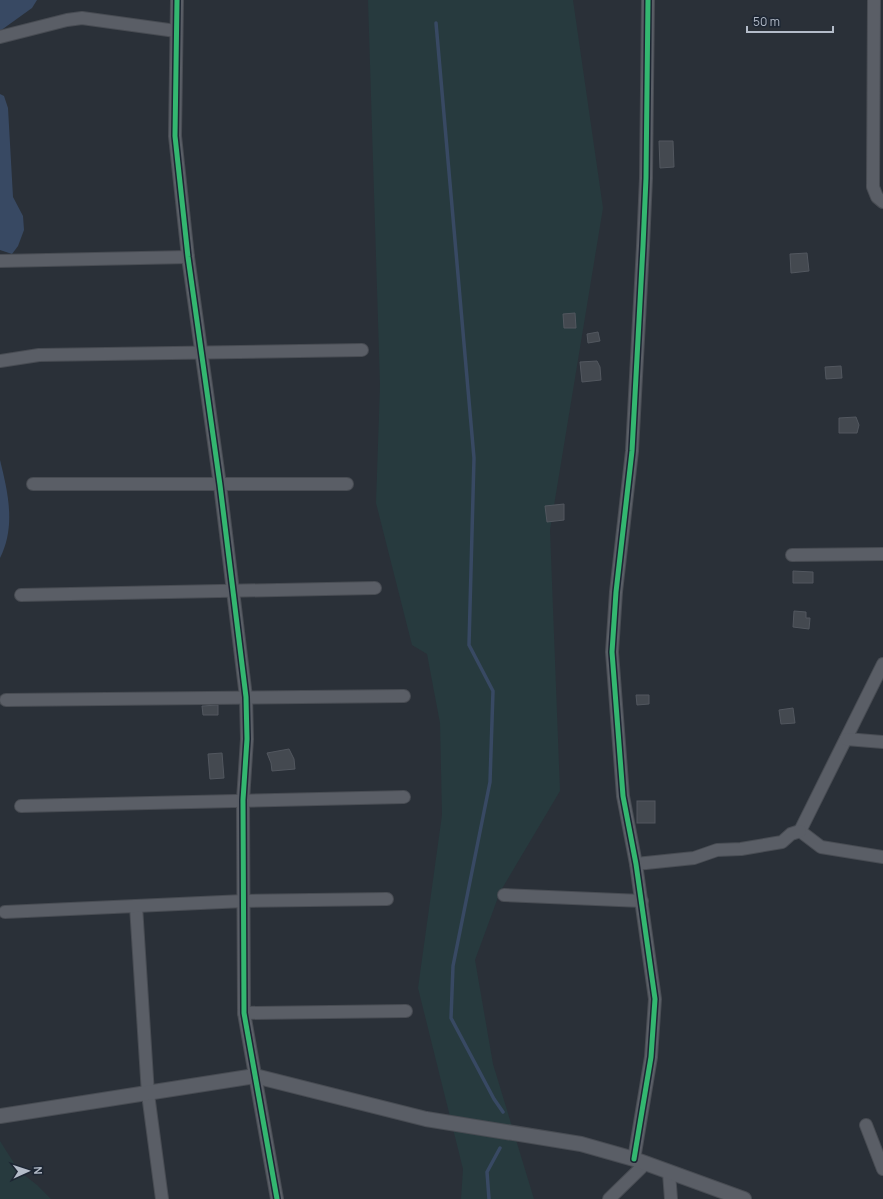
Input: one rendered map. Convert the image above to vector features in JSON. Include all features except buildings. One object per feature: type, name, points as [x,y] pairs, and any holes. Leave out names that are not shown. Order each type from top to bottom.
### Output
[{"type":"street","points":[[177,0],[175,136],[188,257],[220,485],[246,697],[247,738],[243,800],[244,1013],[276,1199]]},
{"type":"street","points":[[610,1199],[640,1161],[655,1010],[654,985],[642,901],[623,796],[612,652],[616,592],[632,451],[646,178],[648,0]]},
{"type":"street","points":[[874,0],[879,76],[873,188],[881,198]]},
{"type":"street","points":[[0,37],[67,20],[82,18],[176,31]]},
{"type":"street","points":[[0,261],[188,257]]},
{"type":"street","points":[[0,361],[39,355],[362,350]]},
{"type":"street","points":[[33,484],[347,484]]},
{"type":"street","points":[[792,555],[883,554]]},
{"type":"street","points":[[21,596],[375,588]]},
{"type":"street","points":[[636,864],[694,858],[717,850],[741,849],[782,842],[791,834],[800,831],[883,664]]},
{"type":"street","points":[[6,700],[404,696]]},
{"type":"street","points":[[846,739],[883,742]]},
{"type":"street","points":[[21,806],[404,797]]},
{"type":"street","points":[[800,831],[820,847],[883,857]]},
{"type":"street","points":[[504,895],[642,901]]},
{"type":"street","points":[[5,912],[244,901],[387,899]]},
{"type":"street","points":[[136,906],[148,1094],[162,1199]]},
{"type":"street","points":[[244,1013],[406,1011]]},
{"type":"street","points":[[0,1116],[148,1094],[255,1076],[426,1119],[472,1128],[551,1138],[581,1144],[640,1161],[744,1199]]},
{"type":"street","points":[[866,1125],[883,1169]]},
{"type":"street","points":[[669,1172],[671,1199]]},
{"type":"green space","points":[[368,0],[573,0],[603,208],[550,530],[560,791],[500,892],[475,960],[493,1064],[534,1199],[461,1199],[463,1169],[418,988],[442,815],[440,723],[427,654],[412,645],[376,503],[380,385]]},
{"type":"green space","points":[[0,1141],[19,1171],[37,1185],[51,1199],[0,1199]]},
{"type":"water","points":[[0,0],[37,0],[32,8],[0,31]]},
{"type":"water","points":[[0,94],[4,96],[8,108],[13,197],[23,216],[24,230],[18,246],[12,254],[0,250]]},
{"type":"water","points":[[0,460],[8,497],[9,522],[5,546],[0,558]]},
{"type":"waterway","points":[[436,23],[474,458],[469,645],[493,691],[490,782],[453,966],[451,1018],[494,1099],[503,1112]]},
{"type":"waterway","points":[[489,1199],[487,1172],[500,1148]]},
{"type":"cycle path","points":[[177,0],[175,136],[188,257],[220,485],[246,697],[247,739],[243,800],[244,1013],[277,1199]]},
{"type":"cycle path","points":[[634,1159],[651,1057],[655,999],[636,864],[623,796],[612,652],[616,592],[632,451],[646,178],[648,0]]}]
